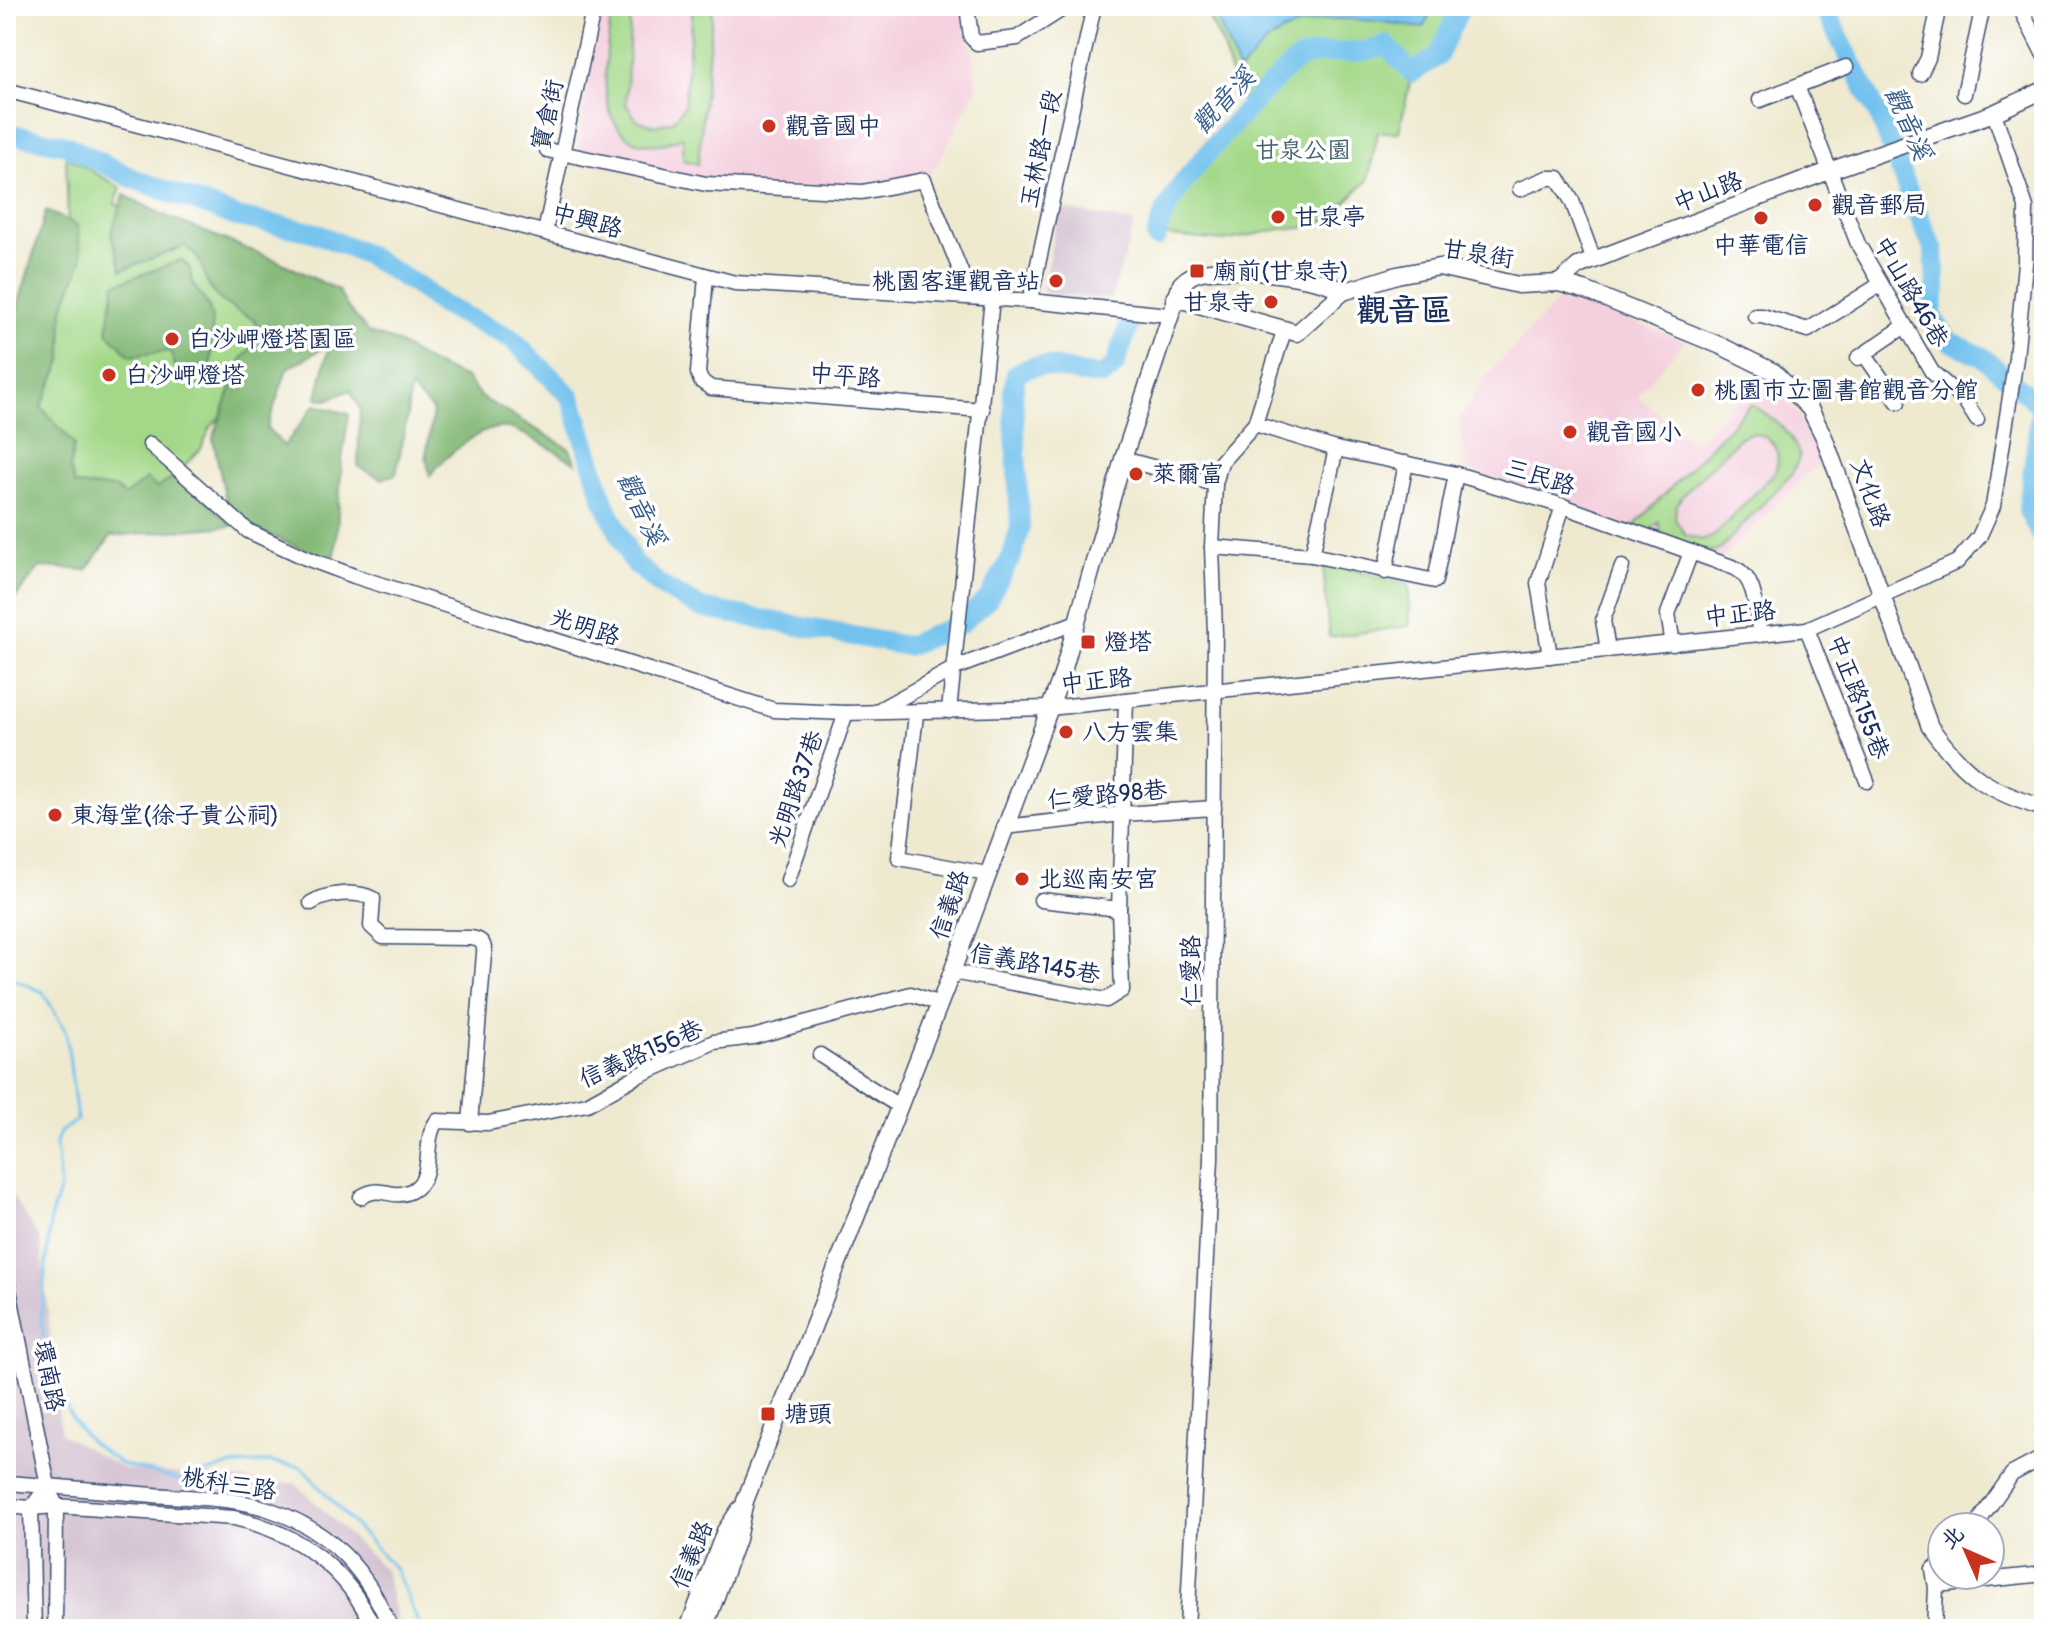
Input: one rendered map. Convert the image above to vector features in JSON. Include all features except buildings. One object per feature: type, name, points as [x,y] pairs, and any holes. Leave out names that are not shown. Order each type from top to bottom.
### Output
[{"type":"main road","name":"中山路","points":[[1559,283],[1578,266],[1829,171],[1994,113],[2044,90]]},
{"type":"main road","name":"甘泉街","points":[[1284,331],[1299,332],[1343,292],[1397,275],[1439,267],[1518,285],[1559,283]]},
{"type":"main road","points":[[1169,315],[1181,284],[1191,275],[1203,271],[1291,276],[1337,286],[1343,292]]},
{"type":"main road","name":"文化路","points":[[1559,283],[1587,291],[1667,324],[1774,372],[1810,409],[1824,437],[1930,727],[1948,752],[1973,777],[2008,797],[2044,808]]},
{"type":"main road","points":[[1175,298],[1284,331]]},
{"type":"main road","name":"信義路","points":[[704,1629],[737,1539],[745,1501],[940,1004],[1049,708],[1169,315]]},
{"type":"main road","name":"信義路","points":[[688,1629],[725,1531],[745,1501]]},
{"type":"street","name":"寶倉街","points":[[545,232],[594,6]]},
{"type":"street","points":[[967,6],[971,37],[977,43],[1017,38],[1067,6]]},
{"type":"street","name":"玉林路一段","points":[[1030,301],[1094,6]]},
{"type":"street","points":[[1920,74],[1928,58],[1939,6]]},
{"type":"street","points":[[1964,94],[1983,6]]},
{"type":"street","points":[[2019,6],[2044,55]]},
{"type":"street","points":[[1760,100],[1846,67]]},
{"type":"street","name":"中山路46巷","points":[[1797,86],[1858,244],[1932,372],[1965,401],[1977,420]]},
{"type":"street","name":"中興路","points":[[6,90],[735,283],[1030,301],[1169,315]]},
{"type":"street","name":"中正路","points":[[1049,708],[1807,629],[1957,562],[1979,537],[1993,506],[2016,358],[2025,263],[2026,207],[1994,113]]},
{"type":"street","points":[[547,150],[706,184],[862,192],[924,180],[971,297]]},
{"type":"street","points":[[1520,189],[1547,178],[1558,178],[1572,201],[1594,261]]},
{"type":"street","name":"中平路","points":[[706,276],[698,373],[701,381],[711,388],[982,410]]},
{"type":"street","points":[[1755,316],[1808,330],[1881,284]]},
{"type":"street","points":[[949,711],[992,299]]},
{"type":"street","points":[[1898,402],[1861,356],[1905,326]]},
{"type":"street","name":"仁愛路","points":[[1187,1629],[1211,1159],[1215,690],[1212,547],[1215,484],[1221,462],[1255,424],[1284,331]]},
{"type":"street","name":"三民路","points":[[1255,424],[1336,449],[1456,474],[1563,506],[1746,573],[1751,583],[1760,635]]},
{"type":"street","name":"光明路","points":[[150,444],[248,531],[306,558],[774,710],[846,713],[1049,708]]},
{"type":"street","points":[[1312,555],[1336,449]]},
{"type":"street","points":[[1123,459],[1215,484]]},
{"type":"street","points":[[1385,572],[1406,463]]},
{"type":"street","points":[[1212,547],[1312,555],[1435,581],[1456,474]]},
{"type":"street","points":[[1550,656],[1538,583],[1563,506]]},
{"type":"street","points":[[1673,644],[1668,614],[1691,552]]},
{"type":"street","points":[[1608,650],[1603,620],[1622,567]]},
{"type":"street","points":[[877,711],[955,660],[1077,622]]},
{"type":"street","name":"中正路155巷","points":[[1807,629],[1867,781]]},
{"type":"street","points":[[1041,900],[1119,909],[1126,700]]},
{"type":"street","name":"光明路37巷","points":[[788,880],[846,713]]},
{"type":"street","points":[[916,715],[899,858],[987,874]]},
{"type":"street","name":"仁愛路98巷","points":[[1004,827],[1214,808]]},
{"type":"street","points":[[311,903],[323,896],[366,896],[373,899],[371,926],[383,937],[470,938],[483,943],[470,1123]]},
{"type":"street","name":"信義路145巷","points":[[952,972],[1106,1000],[1122,990],[1119,909]]},
{"type":"street","name":"信義路156巷","points":[[361,1197],[379,1189],[399,1195],[418,1186],[425,1176],[434,1124],[440,1120],[470,1123],[525,1118],[587,1104],[637,1076],[714,1042],[753,1037],[911,994],[940,1004]]},
{"type":"street","points":[[820,1055],[900,1107]]},
{"type":"street","name":"環南路","points":[[6,1275],[48,1486],[56,1506],[55,1629]]},
{"type":"street","points":[[1986,1511],[2012,1474],[2044,1457]]},
{"type":"street","name":"桃科三路","points":[[6,1483],[220,1501],[266,1509],[287,1517],[332,1544],[351,1561],[367,1580],[391,1629]]},
{"type":"street","points":[[34,1629],[31,1508],[48,1486]]},
{"type":"street","name":"桃科三路","points":[[6,1506],[56,1506],[234,1518],[277,1530],[332,1566],[349,1585],[374,1629]]},
{"type":"street","points":[[2006,1578],[2044,1574]]},
{"type":"street","points":[[1934,1629],[1936,1591]]},
{"type":"shaded area","name":"觀音國中","points":[[602,6],[966,6],[977,88],[933,172],[906,180],[709,188],[577,162],[586,90]]},
{"type":"shaded area","name":"桃園客運觀音站","points":[[1059,208],[1135,223],[1111,299],[1048,294],[1043,290]]},
{"type":"shaded area","name":"觀音國小","points":[[1559,299],[1608,312],[1685,341],[1637,395],[1693,444],[1760,377],[1783,396],[1799,416],[1822,460],[1708,572],[1590,525],[1551,494],[1466,469],[1459,419],[1483,380]]},
{"type":"shaded area","points":[[6,1186],[40,1239],[61,1434],[124,1469],[296,1484],[385,1570],[399,1629],[6,1629]]},
{"type":"green space","points":[[612,6],[631,6],[626,104],[637,120],[655,126],[673,121],[684,106],[693,6],[713,6],[698,164],[683,160],[683,137],[660,144],[641,143],[621,131],[612,117],[607,100],[606,61]]},
{"type":"green space","name":"甘泉公園","points":[[1203,6],[1452,6],[1440,45],[1440,59],[1411,77],[1399,132],[1378,132],[1368,180],[1327,220],[1302,228],[1281,229],[1224,241],[1156,235],[1182,185],[1249,109],[1237,95],[1222,44]]},
{"type":"green space","name":"白沙岬燈塔園區","points":[[66,156],[121,188],[115,204],[296,275],[335,296],[210,428],[201,449],[156,494],[120,508],[69,483],[48,465],[38,392],[69,259]]},
{"type":"green space","points":[[124,195],[163,215],[278,261],[338,290],[369,333],[394,341],[431,363],[466,378],[481,397],[570,449],[576,463],[522,433],[498,428],[464,443],[430,476],[426,456],[433,411],[410,388],[396,474],[382,479],[358,467],[360,409],[350,390],[327,400],[317,398],[329,345],[287,369],[267,428],[284,446],[315,405],[349,414],[342,459],[335,556],[324,558],[252,528],[227,505],[213,439],[241,360],[261,336],[255,320],[228,306],[212,291],[199,261],[185,246],[122,270],[111,234]]},
{"type":"green space","points":[[46,211],[77,225],[82,261],[63,308],[62,361],[41,407],[74,444],[70,468],[75,485],[115,488],[124,496],[147,479],[157,488],[179,474],[233,526],[111,536],[87,570],[40,567],[12,602],[6,622],[6,347]]},
{"type":"green space","points":[[182,260],[190,268],[191,277],[209,308],[212,321],[211,367],[215,373],[212,383],[192,387],[177,371],[170,351],[130,356],[107,332],[115,284]]},
{"type":"green space","points":[[1751,404],[1781,426],[1796,447],[1800,456],[1792,474],[1719,550],[1710,552],[1661,535],[1659,522],[1646,535],[1633,527]],"holes":[[[1759,434],[1770,441],[1777,451],[1775,472],[1714,536],[1702,540],[1685,535],[1675,519],[1676,507],[1682,496],[1740,437]]]},
{"type":"green space","points":[[1323,563],[1409,584],[1410,626],[1329,637]]},
{"type":"water","points":[[1212,6],[1430,6],[1431,12],[1423,28],[1345,19],[1306,23],[1270,40],[1239,72]]},
{"type":"waterway","name":"觀音溪","points":[[1156,238],[1166,210],[1183,183],[1241,116],[1292,65],[1313,55],[1366,51],[1386,45],[1412,73],[1438,56],[1461,6]]},
{"type":"waterway","name":"觀音溪","points":[[1823,6],[1881,120],[1934,250],[1936,289],[1931,316],[1949,341],[1981,356],[2041,406],[2028,510],[2044,542]]},
{"type":"waterway","name":"觀音溪","points":[[6,133],[66,145],[134,179],[237,217],[313,232],[363,253],[416,285],[442,305],[511,338],[571,397],[604,501],[632,561],[661,586],[701,608],[907,646],[960,624],[988,599],[1012,556],[1020,527],[1013,394],[1016,374],[1027,368],[1048,366],[1104,375],[1115,365],[1130,322]]},
{"type":"waterway","points":[[6,976],[43,992],[66,1032],[77,1120],[60,1132],[56,1143],[60,1188],[51,1216],[41,1313],[47,1374],[77,1426],[90,1442],[121,1464],[183,1481],[227,1466],[269,1462],[301,1467],[396,1570],[421,1629]]},
{"type":"place","name":"觀音國中","points":[[769,126]]},
{"type":"place","name":"觀音郵局","points":[[1815,205]]},
{"type":"place","name":"甘泉亭","points":[[1278,217]]},
{"type":"place","name":"中華電信","points":[[1761,218]]},
{"type":"place","name":"廟前(甘泉寺)","points":[[1197,271]]},
{"type":"place","name":"桃園客運觀音站","points":[[1056,281]]},
{"type":"place","name":"甘泉寺","points":[[1271,302]]},
{"type":"place","name":"白沙岬燈塔園區","points":[[172,339]]},
{"type":"place","name":"白沙岬燈塔","points":[[109,375]]},
{"type":"place","name":"桃園市立圖書館觀音分館","points":[[1698,390]]},
{"type":"place","name":"觀音國小","points":[[1570,432]]},
{"type":"place","name":"萊爾富","points":[[1136,474]]},
{"type":"place","name":"燈塔","points":[[1088,642]]},
{"type":"place","name":"八方雲集","points":[[1066,732]]},
{"type":"place","name":"東海堂(徐子貴公祠)","points":[[55,815]]},
{"type":"place","name":"北巡南安宮","points":[[1022,879]]},
{"type":"place","name":"塘頭","points":[[768,1414]]},
{"type":"district","name":"觀音區","points":[[1404,311]]}]
